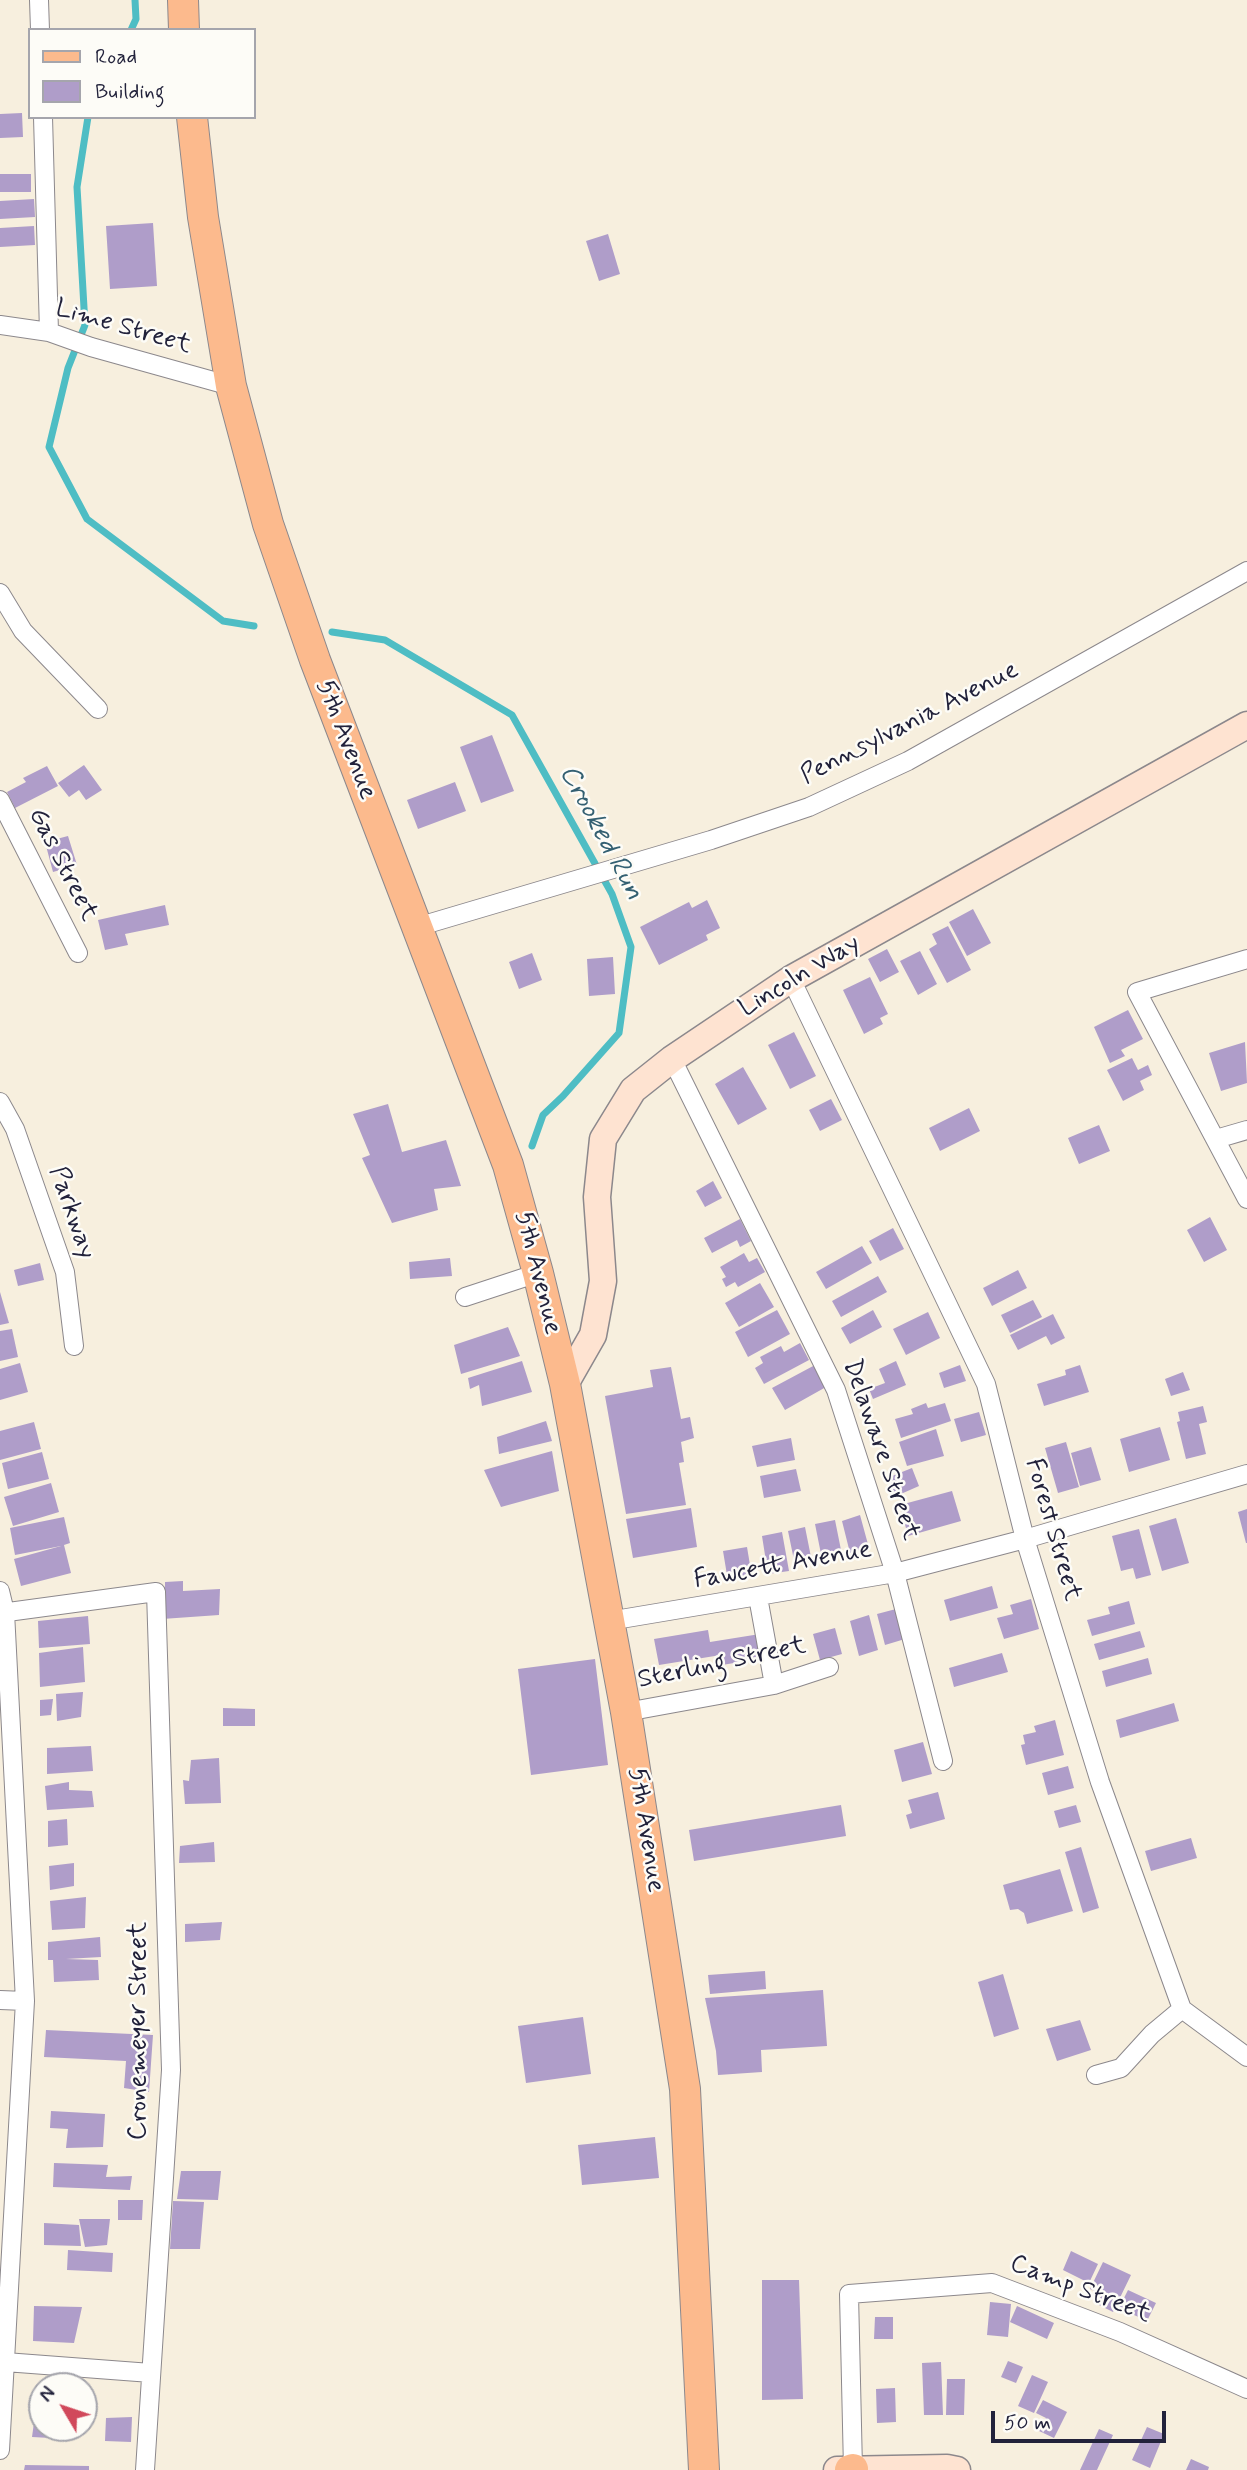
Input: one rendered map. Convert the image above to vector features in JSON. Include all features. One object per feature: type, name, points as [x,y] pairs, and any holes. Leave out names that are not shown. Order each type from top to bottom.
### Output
[{"type":"main road","points":[[183,0],[184,28]]},
{"type":"main road","name":"5th Avenue","points":[[192,119],[203,217],[231,386],[268,523],[314,660],[508,1165],[565,1384],[626,1712],[685,2089],[705,2470]]},
{"type":"main road","name":"Lincoln Way","points":[[565,1384],[593,1335],[603,1280],[597,1198],[603,1139],[633,1090],[672,1059],[791,979],[1247,725]]},
{"type":"main road","points":[[847,2470],[957,2470]]},
{"type":"street","points":[[40,0],[40,28]]},
{"type":"street","points":[[43,119],[55,335]]},
{"type":"street","name":"Lime Street","points":[[0,325],[55,335],[231,386]]},
{"type":"street","name":"Pennsylvania Avenue","points":[[417,927],[711,840],[808,807],[908,761],[1247,571]]},
{"type":"street","points":[[0,593],[23,631],[98,709]]},
{"type":"street","name":"Gas Street","points":[[0,800],[78,953]]},
{"type":"street","points":[[1247,959],[1137,992],[1247,1199]]},
{"type":"street","name":"Forest Street","points":[[791,979],[986,1384],[1025,1539],[1100,1782],[1182,2009]]},
{"type":"street","name":"Delaware Street","points":[[672,1059],[836,1390],[895,1573],[943,1761]]},
{"type":"street","name":"Parkway","points":[[0,1102],[15,1129],[65,1272],[74,1346]]},
{"type":"street","points":[[1216,1139],[1247,1130]]},
{"type":"street","points":[[465,1297],[538,1273]]},
{"type":"street","name":"Fawcett Avenue","points":[[609,1621],[895,1573],[1025,1539],[1247,1474]]},
{"type":"street","points":[[0,1591],[25,2001],[0,2449]]},
{"type":"street","name":"Cronemeyer Street","points":[[2,1612],[156,1592],[171,2070],[145,2470]]},
{"type":"street","points":[[758,1597],[774,1685]]},
{"type":"street","name":"Sterling Street","points":[[626,1712],[774,1685],[829,1667]]},
{"type":"street","points":[[0,2000],[25,2001]]},
{"type":"street","points":[[1096,2075],[1121,2068],[1152,2034],[1182,2009],[1247,2057]]},
{"type":"street","name":"Camp Street","points":[[847,2470],[849,2294],[992,2283],[1120,2332],[1247,2389]]},
{"type":"street","points":[[5,2362],[151,2372]]},
{"type":"building","points":[[22,113],[23,137],[0,138],[0,114]]},
{"type":"building","points":[[0,174],[31,174],[31,192],[0,192]]},
{"type":"building","points":[[34,199],[35,217],[0,219],[0,201]]},
{"type":"building","points":[[153,223],[157,286],[110,289],[106,226]]},
{"type":"building","points":[[34,226],[35,245],[0,247],[0,228]]},
{"type":"building","points":[[608,234],[620,274],[599,281],[586,241]]},
{"type":"building","points":[[492,735],[514,791],[481,803],[460,747]]},
{"type":"building","points":[[84,765],[102,790],[86,800],[79,790],[69,797],[58,783]]},
{"type":"building","points":[[47,766],[58,786],[15,808],[7,792],[26,782],[23,778]]},
{"type":"building","points":[[455,782],[466,811],[418,829],[407,800]]},
{"type":"building","points":[[68,836],[77,865],[53,872],[45,842]]},
{"type":"building","points":[[707,900],[720,928],[706,935],[708,940],[659,965],[640,927],[689,902],[692,908]]},
{"type":"building","points":[[165,905],[169,925],[125,934],[128,945],[105,950],[98,920]]},
{"type":"building","points":[[973,909],[991,943],[967,956],[949,922]]},
{"type":"building","points":[[948,926],[971,970],[947,983],[929,949],[937,944],[932,934]]},
{"type":"building","points":[[887,949],[899,972],[880,982],[868,959]]},
{"type":"building","points":[[920,951],[937,984],[918,995],[900,961]]},
{"type":"building","points":[[532,953],[542,980],[519,989],[509,962]]},
{"type":"building","points":[[613,957],[615,994],[589,996],[587,959]]},
{"type":"building","points":[[870,977],[888,1014],[880,1018],[883,1024],[864,1034],[843,990]]},
{"type":"building","points":[[1128,1010],[1143,1039],[1121,1050],[1125,1056],[1110,1063],[1094,1027]]},
{"type":"building","points":[[794,1032],[816,1076],[790,1089],[768,1045]]},
{"type":"building","points":[[1245,1042],[1247,1083],[1221,1091],[1209,1053]]},
{"type":"building","points":[[1132,1058],[1138,1070],[1148,1065],[1152,1075],[1140,1081],[1144,1090],[1123,1101],[1107,1070]]},
{"type":"building","points":[[743,1067],[767,1109],[738,1125],[715,1084]]},
{"type":"building","points":[[831,1099],[842,1120],[820,1131],[809,1110]]},
{"type":"building","points":[[388,1104],[402,1152],[446,1140],[461,1186],[434,1189],[438,1210],[392,1223],[362,1158],[370,1155],[353,1114]]},
{"type":"building","points":[[969,1108],[980,1131],[940,1151],[929,1128]]},
{"type":"building","points":[[1099,1125],[1110,1151],[1079,1164],[1068,1138]]},
{"type":"building","points":[[713,1181],[722,1198],[705,1207],[696,1191]]},
{"type":"building","points":[[1210,1217],[1227,1250],[1204,1262],[1187,1230]]},
{"type":"building","points":[[740,1219],[751,1241],[740,1247],[737,1240],[712,1253],[704,1238]]},
{"type":"building","points":[[893,1228],[904,1249],[880,1261],[869,1241]]},
{"type":"building","points":[[862,1246],[872,1263],[826,1289],[816,1272]]},
{"type":"building","points":[[744,1253],[749,1262],[757,1258],[765,1272],[738,1287],[735,1282],[726,1287],[722,1279],[726,1277],[720,1267]]},
{"type":"building","points":[[450,1258],[452,1276],[410,1279],[409,1262]]},
{"type":"building","points":[[40,1263],[44,1280],[18,1286],[14,1270]]},
{"type":"building","points":[[1018,1270],[1027,1288],[992,1306],[983,1288]]},
{"type":"building","points":[[878,1276],[887,1292],[841,1317],[832,1301]]},
{"type":"building","points":[[760,1283],[774,1307],[739,1327],[725,1303]]},
{"type":"building","points":[[0,1292],[9,1323],[0,1325]]},
{"type":"building","points":[[1033,1300],[1042,1317],[1010,1333],[1001,1315]]},
{"type":"building","points":[[777,1310],[790,1334],[748,1357],[735,1332]]},
{"type":"building","points":[[873,1310],[882,1327],[850,1344],[841,1328]]},
{"type":"building","points":[[928,1312],[940,1338],[906,1355],[893,1329]]},
{"type":"building","points":[[1053,1314],[1065,1338],[1051,1345],[1046,1336],[1018,1350],[1010,1335]]},
{"type":"building","points":[[508,1327],[520,1356],[461,1374],[454,1345]]},
{"type":"building","points":[[12,1329],[18,1357],[0,1361],[0,1331]]},
{"type":"building","points":[[800,1343],[809,1360],[764,1384],[755,1368],[763,1363],[760,1357],[781,1346],[784,1352]]},
{"type":"building","points":[[522,1361],[532,1392],[482,1406],[479,1385],[470,1389],[468,1378]]},
{"type":"building","points":[[896,1361],[906,1385],[873,1399],[869,1389],[885,1383],[879,1369]]},
{"type":"building","points":[[20,1363],[28,1392],[0,1400],[0,1369]]},
{"type":"building","points":[[815,1365],[826,1387],[785,1410],[772,1388]]},
{"type":"building","points":[[960,1365],[966,1381],[944,1388],[939,1373]]},
{"type":"building","points":[[1080,1365],[1089,1392],[1044,1406],[1037,1384],[1066,1375],[1065,1370]]},
{"type":"building","points":[[671,1367],[681,1419],[690,1417],[694,1438],[681,1442],[684,1462],[679,1463],[686,1505],[626,1514],[605,1396],[653,1387],[650,1370]]},
{"type":"building","points":[[1183,1372],[1190,1390],[1171,1396],[1165,1379]]},
{"type":"building","points":[[926,1403],[928,1408],[945,1403],[951,1421],[901,1438],[895,1419],[913,1414],[911,1409]]},
{"type":"building","points":[[1203,1406],[1207,1422],[1199,1424],[1206,1454],[1186,1459],[1177,1422],[1180,1421],[1178,1412]]},
{"type":"building","points":[[979,1412],[986,1435],[961,1442],[954,1419]]},
{"type":"building","points":[[546,1421],[552,1441],[499,1454],[497,1437]]},
{"type":"building","points":[[34,1422],[41,1449],[0,1460],[0,1431]]},
{"type":"building","points":[[1160,1427],[1170,1460],[1129,1472],[1120,1439]]},
{"type":"building","points":[[936,1429],[944,1456],[907,1466],[899,1442]]},
{"type":"building","points":[[791,1438],[795,1460],[757,1467],[752,1446]]},
{"type":"building","points":[[1066,1442],[1079,1487],[1058,1493],[1045,1448]]},
{"type":"building","points":[[1091,1447],[1101,1480],[1080,1486],[1071,1453]]},
{"type":"building","points":[[552,1451],[559,1491],[501,1507],[484,1470]]},
{"type":"building","points":[[42,1452],[49,1479],[8,1489],[2,1463]]},
{"type":"building","points":[[912,1468],[919,1486],[894,1497],[887,1478]]},
{"type":"building","points":[[796,1469],[801,1491],[764,1498],[760,1476]]},
{"type":"building","points":[[51,1483],[59,1512],[13,1526],[4,1497]]},
{"type":"building","points":[[952,1491],[961,1521],[908,1536],[900,1505]]},
{"type":"building","points":[[691,1508],[697,1547],[633,1558],[626,1519]]},
{"type":"building","points":[[1247,1509],[1247,1543],[1246,1543],[1238,1512]]},
{"type":"building","points":[[860,1515],[869,1548],[850,1553],[842,1521]]},
{"type":"building","points":[[64,1517],[70,1543],[64,1545],[71,1573],[21,1586],[14,1559],[61,1546],[15,1555],[10,1528]]},
{"type":"building","points":[[1176,1518],[1189,1563],[1162,1571],[1149,1526]]},
{"type":"building","points":[[835,1520],[842,1555],[822,1559],[815,1524]]},
{"type":"building","points":[[805,1527],[812,1562],[795,1565],[788,1531]]},
{"type":"building","points":[[1139,1529],[1151,1575],[1136,1579],[1133,1568],[1121,1571],[1112,1536]]},
{"type":"building","points":[[782,1532],[789,1571],[768,1574],[762,1536]]},
{"type":"building","points":[[747,1547],[752,1577],[728,1581],[723,1551]]},
{"type":"building","points":[[183,1581],[183,1591],[220,1589],[219,1615],[162,1619],[160,1593],[165,1594],[165,1582]]},
{"type":"building","points":[[992,1586],[998,1608],[950,1621],[944,1600]]},
{"type":"building","points":[[1031,1599],[1039,1629],[1004,1639],[997,1618],[1013,1614],[1010,1605]]},
{"type":"building","points":[[1129,1601],[1135,1624],[1092,1636],[1087,1620],[1110,1614],[1108,1607]]},
{"type":"building","points":[[896,1609],[905,1639],[885,1645],[877,1614]]},
{"type":"building","points":[[869,1615],[878,1650],[859,1656],[850,1621]]},
{"type":"building","points":[[88,1616],[90,1644],[39,1648],[38,1621]]},
{"type":"building","points":[[835,1628],[842,1654],[820,1660],[813,1634]]},
{"type":"building","points":[[708,1630],[710,1642],[760,1634],[764,1658],[722,1665],[721,1655],[659,1665],[654,1639]]},
{"type":"building","points":[[1140,1631],[1145,1647],[1099,1660],[1094,1644]]},
{"type":"building","points":[[83,1647],[85,1682],[40,1687],[39,1653]]},
{"type":"building","points":[[1002,1653],[1008,1672],[954,1687],[949,1668]]},
{"type":"building","points":[[1148,1658],[1152,1674],[1106,1687],[1102,1671]]},
{"type":"building","points":[[595,1659],[608,1765],[531,1775],[518,1669]]},
{"type":"building","points":[[83,1692],[81,1717],[57,1721],[56,1694]]},
{"type":"building","points":[[53,1699],[51,1715],[40,1716],[40,1700]]},
{"type":"building","points":[[1174,1703],[1179,1721],[1120,1738],[1116,1720]]},
{"type":"building","points":[[223,1708],[255,1709],[255,1726],[223,1726]]},
{"type":"building","points":[[1055,1720],[1064,1755],[1026,1765],[1021,1745],[1025,1744],[1023,1735],[1036,1732],[1034,1726]]},
{"type":"building","points":[[923,1742],[932,1774],[902,1782],[894,1750]]},
{"type":"building","points":[[91,1746],[93,1771],[47,1774],[47,1748]]},
{"type":"building","points":[[219,1758],[221,1803],[185,1804],[183,1780],[189,1781],[191,1760]]},
{"type":"building","points":[[1068,1766],[1074,1788],[1048,1795],[1042,1773]]},
{"type":"building","points":[[69,1782],[69,1790],[92,1791],[94,1807],[47,1810],[45,1786]]},
{"type":"building","points":[[938,1792],[945,1819],[910,1829],[906,1815],[912,1813],[908,1800]]},
{"type":"building","points":[[841,1805],[846,1836],[694,1861],[689,1830]]},
{"type":"building","points":[[1076,1805],[1081,1822],[1059,1828],[1054,1811]]},
{"type":"building","points":[[67,1819],[68,1845],[48,1847],[48,1821]]},
{"type":"building","points":[[1191,1838],[1197,1858],[1151,1871],[1145,1851]]},
{"type":"building","points":[[214,1842],[215,1862],[179,1863],[180,1846]]},
{"type":"building","points":[[1081,1847],[1099,1908],[1083,1913],[1065,1852]]},
{"type":"building","points":[[74,1863],[74,1886],[50,1890],[49,1866]]},
{"type":"building","points":[[1060,1869],[1073,1911],[1027,1924],[1024,1913],[1018,1909],[1010,1910],[1003,1885]]},
{"type":"building","points":[[86,1897],[85,1928],[52,1930],[50,1901]]},
{"type":"building","points":[[222,1922],[220,1940],[185,1942],[185,1924]]},
{"type":"building","points":[[100,1937],[101,1957],[66,1959],[98,1960],[99,1980],[54,1982],[53,1960],[48,1960],[48,1942]]},
{"type":"building","points":[[765,1971],[766,1989],[710,1994],[708,1975]]},
{"type":"building","points":[[1003,1974],[1019,2029],[994,2037],[978,1982]]},
{"type":"building","points":[[823,1990],[827,2046],[761,2050],[762,2072],[718,2075],[705,1998]]},
{"type":"building","points":[[583,2017],[591,2074],[526,2083],[518,2026]]},
{"type":"building","points":[[1080,2020],[1091,2050],[1057,2061],[1046,2029]]},
{"type":"building","points":[[46,2030],[153,2035],[149,2092],[124,2088],[126,2061],[44,2057]]},
{"type":"building","points":[[51,2111],[105,2114],[103,2147],[66,2148],[68,2129],[50,2128]]},
{"type":"building","points":[[655,2137],[659,2178],[582,2185],[578,2145]]},
{"type":"building","points":[[54,2163],[108,2165],[106,2177],[132,2176],[130,2190],[53,2187]]},
{"type":"building","points":[[181,2171],[221,2171],[218,2200],[177,2199]]},
{"type":"building","points":[[118,2200],[143,2200],[142,2220],[118,2220]]},
{"type":"building","points":[[173,2201],[204,2202],[200,2249],[170,2249]]},
{"type":"building","points":[[79,2219],[110,2219],[107,2245],[85,2247]]},
{"type":"building","points":[[44,2223],[79,2225],[81,2246],[44,2245]]},
{"type":"building","points":[[68,2250],[113,2253],[112,2272],[67,2270]]},
{"type":"building","points":[[1071,2251],[1098,2264],[1089,2283],[1063,2270]]},
{"type":"building","points":[[1103,2262],[1131,2275],[1113,2312],[1097,2304],[1102,2294],[1090,2289]]},
{"type":"building","points":[[762,2280],[799,2280],[803,2399],[762,2400]]},
{"type":"building","points":[[1128,2290],[1156,2303],[1147,2321],[1119,2308]]},
{"type":"building","points":[[990,2302],[1011,2304],[1008,2337],[987,2335]]},
{"type":"building","points":[[34,2306],[82,2307],[74,2343],[33,2341]]},
{"type":"building","points":[[1017,2306],[1054,2323],[1047,2339],[1010,2322]]},
{"type":"building","points":[[875,2317],[893,2317],[893,2339],[874,2339]]},
{"type":"building","points":[[1008,2361],[1023,2367],[1016,2383],[1001,2377]]},
{"type":"building","points":[[941,2362],[943,2415],[924,2415],[922,2363]]},
{"type":"building","points":[[1032,2375],[1048,2382],[1034,2413],[1018,2406]]},
{"type":"building","points":[[947,2379],[965,2379],[964,2415],[946,2415]]},
{"type":"building","points":[[895,2388],[896,2422],[877,2423],[876,2389]]},
{"type":"building","points":[[1043,2400],[1067,2412],[1054,2438],[1039,2431],[1046,2418],[1036,2413]]},
{"type":"building","points":[[132,2417],[131,2442],[105,2441],[106,2418]]},
{"type":"building","points":[[1147,2427],[1164,2434],[1150,2468],[1132,2460]]},
{"type":"building","points":[[1099,2429],[1113,2435],[1097,2470],[1080,2470]]},
{"type":"building","points":[[1191,2459],[1209,2467],[1208,2470],[1186,2470]]},
{"type":"building","points":[[25,2465],[89,2466],[89,2470],[24,2470]]},
{"type":"waterway","name":"Crooked Run","points":[[132,28],[136,19],[135,0]]},
{"type":"waterway","name":"Crooked Run","points":[[88,119],[77,187],[85,325],[68,368],[49,447],[87,519],[223,621],[254,626]]},
{"type":"waterway","name":"Crooked Run","points":[[332,632],[385,640],[512,715],[612,894],[631,947],[619,1033],[543,1115],[532,1146]]}]
